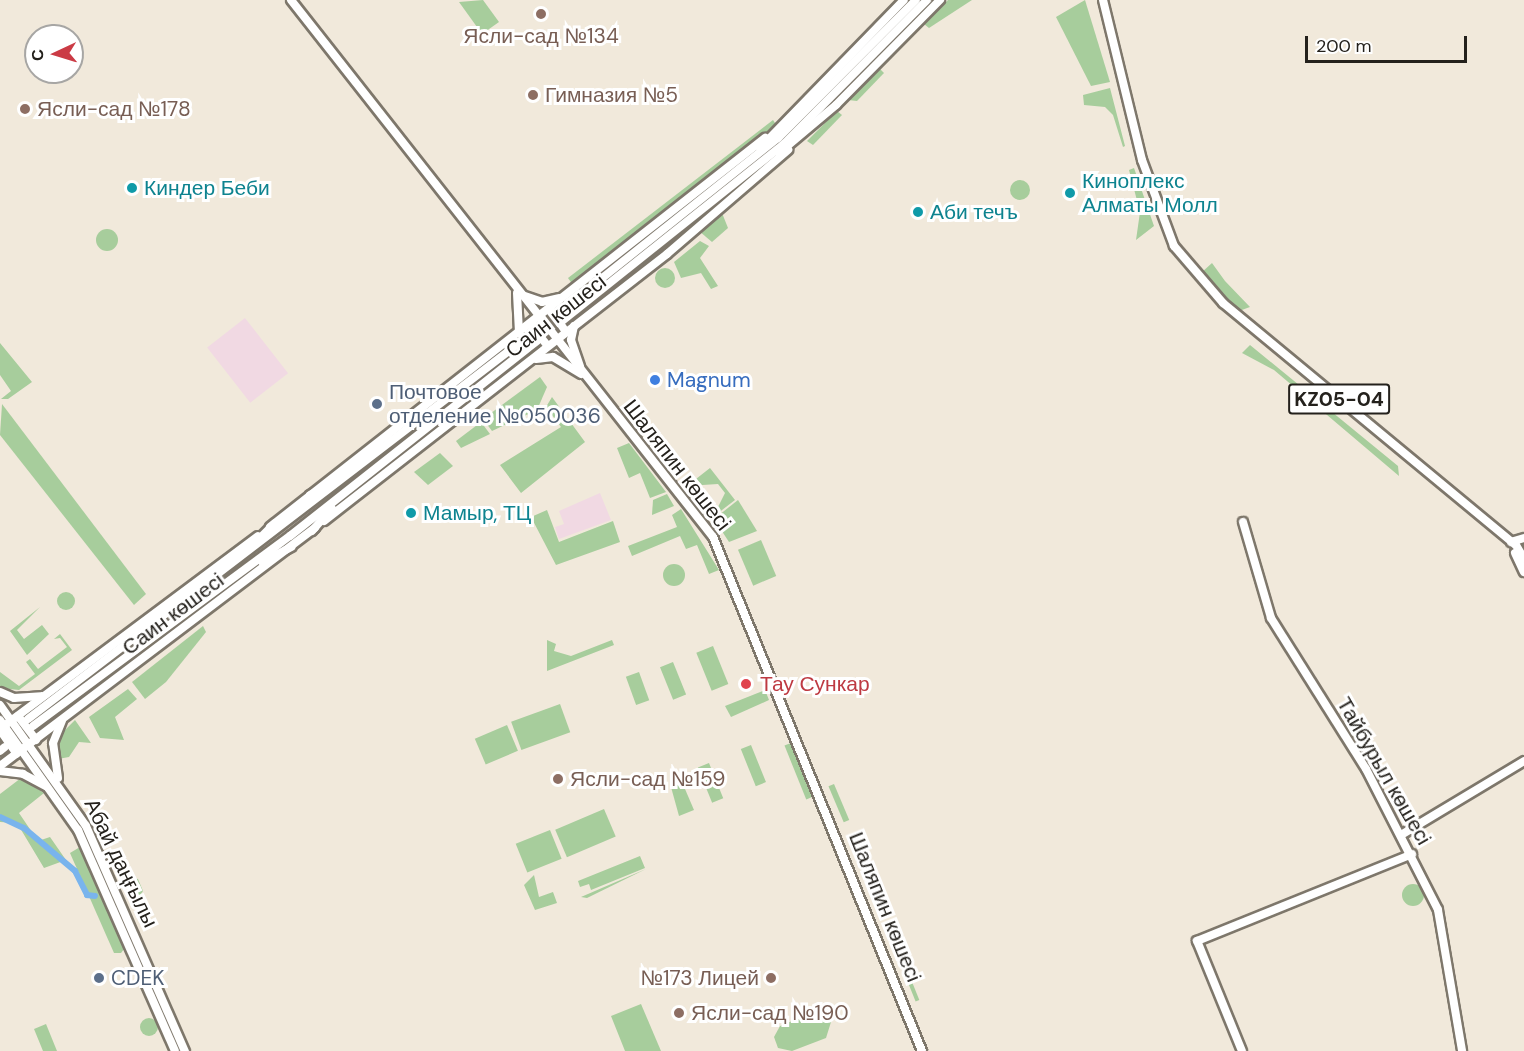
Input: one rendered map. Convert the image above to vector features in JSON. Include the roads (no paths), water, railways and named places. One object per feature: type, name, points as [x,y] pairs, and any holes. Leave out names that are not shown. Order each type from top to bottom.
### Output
[{"type":"main road","name":"Шаляпин көшесі","points":[[291,0],[720,549],[922,1051]]},
{"type":"main road","name":"Саин көшесі","points":[[556,315],[573,290],[774,130],[904,0]]},
{"type":"main road","name":"Саин көшесі","points":[[556,315],[747,163],[863,56],[916,0]]},
{"type":"main road","name":"Саин көшесі","points":[[6,724],[274,524],[538,318],[556,315],[758,166],[864,66],[927,0]]},
{"type":"main road","name":"Саин көшесі","points":[[0,766],[312,531],[566,332],[797,142],[940,0]]},
{"type":"main road","name":"KZ05-04","points":[[1098,0],[1117,52]]},
{"type":"main road","name":"KZ05-04","points":[[1103,0],[1150,189],[1180,254],[1223,303],[1511,542],[1522,555]]},
{"type":"main road","points":[[834,72],[863,56]]},
{"type":"main road","points":[[843,98],[864,66]]},
{"type":"main road","points":[[747,163],[774,130]]},
{"type":"main road","points":[[758,166],[797,142]]},
{"type":"main road","points":[[519,333],[517,291],[548,302],[573,290]]},
{"type":"main road","points":[[556,315],[566,332]]},
{"type":"main road","points":[[530,324],[548,346]]},
{"type":"main road","points":[[574,325],[572,346],[584,375]]},
{"type":"main road","name":"Саин көшесі","points":[[534,338],[347,491],[238,575],[30,722],[357,472],[534,338]]},
{"type":"main road","points":[[526,362],[553,357],[584,375]]},
{"type":"main road","points":[[310,495],[357,472]]},
{"type":"main road","points":[[312,531],[347,491]]},
{"type":"main road","name":"Тайбурыл көшесі","points":[[1243,522],[1271,618],[1412,854],[1438,910],[1462,1051]]},
{"type":"main road","points":[[233,566],[274,524]]},
{"type":"main road","points":[[1511,542],[1524,538],[1522,555]]},
{"type":"main road","name":"KZ05-04","points":[[1511,542],[1524,572]]},
{"type":"main road","points":[[238,575],[291,547]]},
{"type":"main road","points":[[0,692],[22,699],[45,695]]},
{"type":"main road","name":"Абай даңғылы","points":[[0,705],[6,724],[27,747],[58,790],[104,860],[185,1051]]},
{"type":"main road","points":[[58,790],[52,758],[62,720]]},
{"type":"main road","points":[[6,724],[27,747]]},
{"type":"main road","points":[[1401,835],[1524,761]]},
{"type":"main road","points":[[0,771],[36,778],[58,790]]},
{"type":"main road","name":"Абай даңғылы","points":[[58,790],[100,873],[175,1051]]},
{"type":"main road","points":[[1242,1051],[1197,942],[1412,854]]},
{"type":"waterway","points":[[0,817],[24,828],[75,871],[87,895],[95,896]]},
{"type":"tunnel","points":[[531,334],[556,315]]},
{"type":"place","name":"Ясли-сад №134","points":[[541,14]]},
{"type":"place","name":"Гимназия №5","points":[[533,95]]},
{"type":"place","name":"Ясли-сад №178","points":[[25,109]]},
{"type":"place","name":"Киндер Беби","points":[[132,188]]},
{"type":"place","name":"Киноплекс Алматы Молл","points":[[1070,193]]},
{"type":"place","name":"Аби течъ","points":[[918,212]]},
{"type":"place","name":"Magnum","points":[[655,380]]},
{"type":"place","name":"Почтовое отделение №050036","points":[[377,404]]},
{"type":"place","name":"Мамыр, ТЦ","points":[[411,513]]},
{"type":"place","name":"Тау Сункар","points":[[746,684]]},
{"type":"place","name":"Ясли-сад №159","points":[[558,779]]},
{"type":"place","name":"CDEK","points":[[99,978]]},
{"type":"place","name":"№173 Лицей","points":[[771,978]]},
{"type":"place","name":"Ясли-сад №190","points":[[679,1013]]}]
